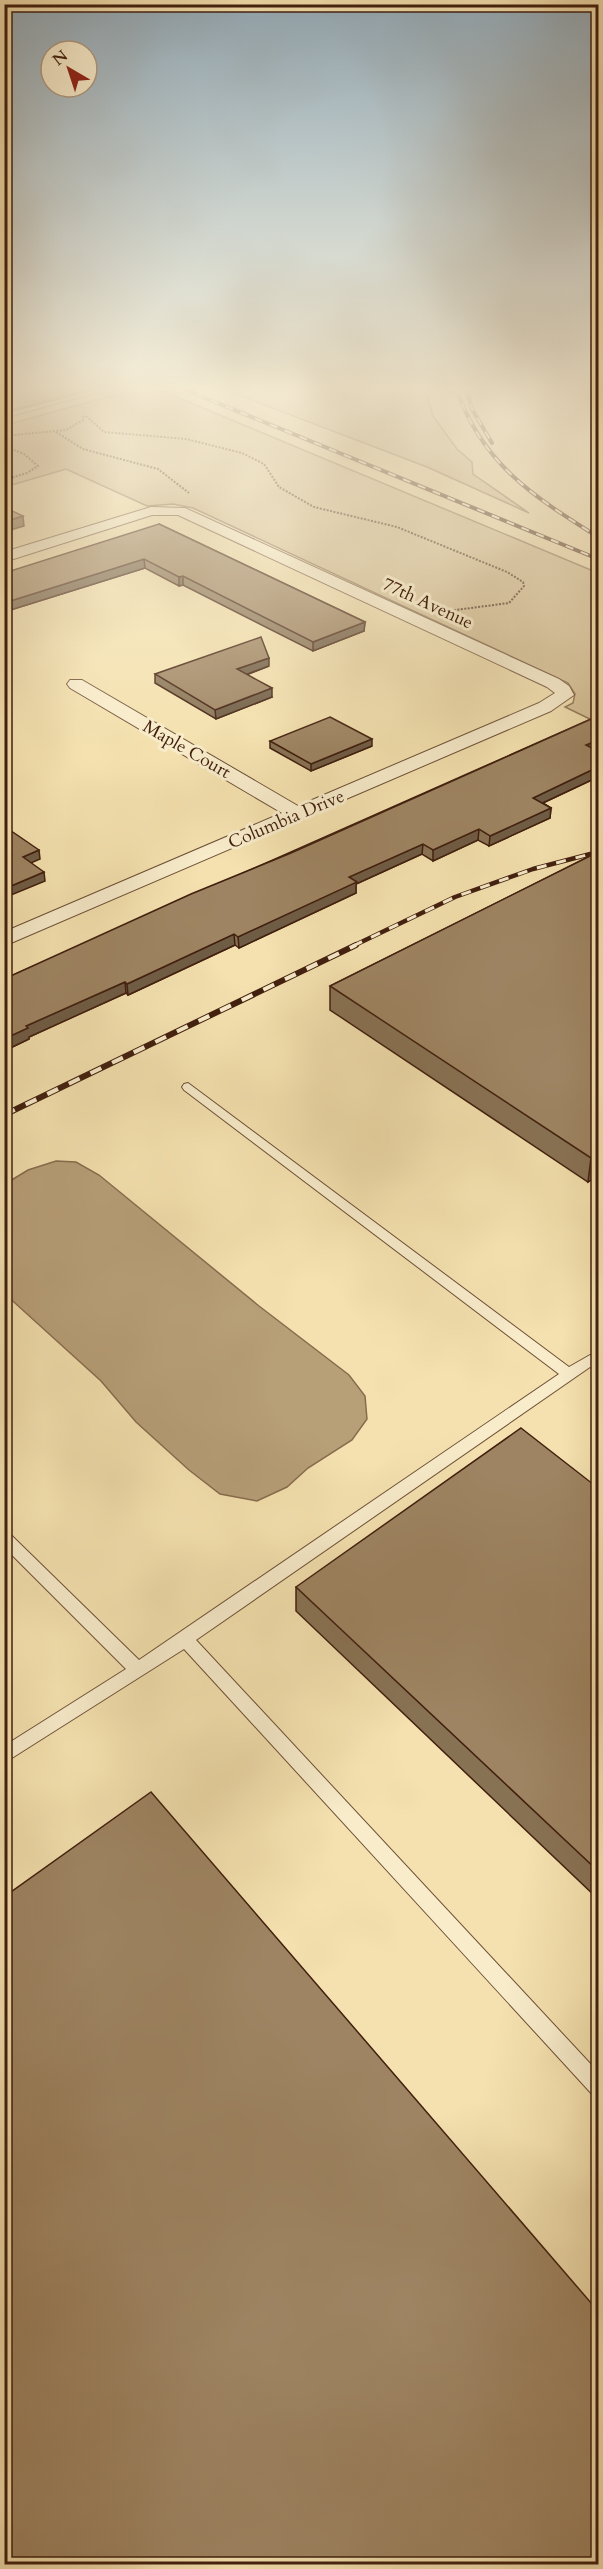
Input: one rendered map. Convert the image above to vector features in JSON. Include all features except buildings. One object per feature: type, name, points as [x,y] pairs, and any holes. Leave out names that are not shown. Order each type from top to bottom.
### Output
[{"type":"street","name":"77th Avenue","points":[[4,557],[151,511],[171,510],[188,513],[542,678],[563,690],[565,695]]},
{"type":"street","name":"Maple Court","points":[[76,684],[298,814]]},
{"type":"street","name":"Columbia Drive","points":[[4,940],[545,707],[565,695]]},
{"type":"lane","points":[[188,1087],[570,1375]]},
{"type":"lane","points":[[4,1756],[184,1640],[596,1359]]},
{"type":"lane","points":[[4,1537],[138,1670]]},
{"type":"lane","points":[[184,1640],[598,2086]]},
{"type":"path","points":[[318,508],[397,527],[507,572],[523,582],[524,586],[509,603],[446,611]]},
{"type":"shaded area","points":[[193,508],[442,508],[598,573],[598,723],[565,707],[573,703],[575,694],[568,683]]},
{"type":"shaded area","points":[[56,1161],[76,1162],[99,1175],[259,1306],[349,1375],[365,1396],[367,1419],[352,1440],[308,1468],[287,1487],[257,1501],[220,1494],[189,1470],[136,1422],[101,1381],[5,1294],[5,1184],[28,1170]]},
{"type":"railway","points":[[473,508],[598,559]]},
{"type":"railway","points":[[553,508],[598,537]]},
{"type":"railway","points":[[353,946],[455,897],[533,869],[598,852]]},
{"type":"railway","points":[[4,1115],[356,945]]}]
